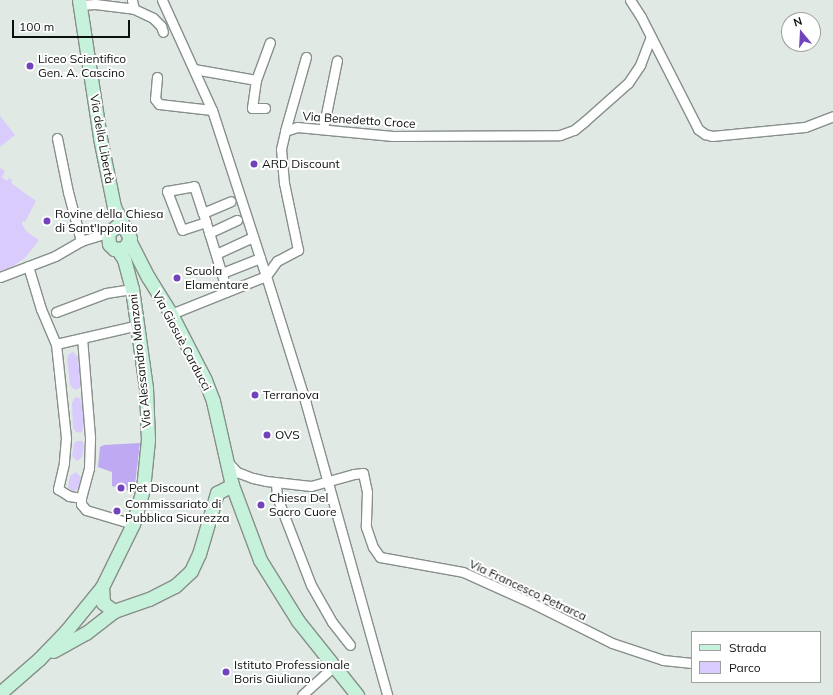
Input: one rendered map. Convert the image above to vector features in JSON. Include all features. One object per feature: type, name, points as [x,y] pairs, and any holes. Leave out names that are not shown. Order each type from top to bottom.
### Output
[{"type":"main road","name":"Via della Libertà","points":[[79,3],[100,138],[114,207],[114,236]]},
{"type":"main road","name":"Via Giosuè Carducci","points":[[114,236],[125,248],[130,242],[148,277],[171,314],[205,380],[210,394],[232,485],[260,560],[298,621],[357,695]]},
{"type":"main road","name":"Via Alessandro Manzoni","points":[[67,637],[102,587],[133,524],[143,489],[148,440],[146,388],[132,289],[124,259],[114,236]]},
{"type":"main road","points":[[0,693],[67,637],[86,633],[114,611],[149,599],[169,589],[191,571],[199,554],[225,460]]},
{"type":"main road","points":[[216,493],[232,485]]},
{"type":"main road","points":[[102,587],[104,603],[114,611]]},
{"type":"street","points":[[162,0],[212,110],[266,276],[306,404],[326,481],[387,695]]},
{"type":"street","points":[[630,0],[651,37],[698,129],[705,134],[712,136],[805,127],[833,116]]},
{"type":"street","points":[[79,3],[133,4],[153,18],[161,26],[163,32]]},
{"type":"street","name":"Via Benedetto Croce","points":[[285,131],[297,127],[393,136],[560,135],[580,126],[628,83],[640,65],[651,37]]},
{"type":"street","points":[[265,108],[252,108],[256,80],[270,42]]},
{"type":"street","points":[[171,314],[266,276],[276,261],[298,250],[284,184],[281,149],[306,58]]},
{"type":"street","points":[[323,130],[337,60]]},
{"type":"street","points":[[194,69],[256,80]]},
{"type":"street","points":[[157,78],[155,99],[160,104],[212,110]]},
{"type":"street","points":[[57,138],[68,192],[84,240]]},
{"type":"street","points":[[206,222],[182,230],[167,191],[194,186],[206,222],[227,291]]},
{"type":"street","points":[[203,213],[231,201]]},
{"type":"street","points":[[209,233],[237,220]]},
{"type":"street","points":[[0,277],[55,256],[84,240],[114,236]]},
{"type":"street","points":[[216,254],[253,237]]},
{"type":"street","points":[[222,273],[260,258]]},
{"type":"street","points":[[28,266],[41,308],[56,344],[66,438],[64,463],[58,489],[69,496],[81,498]]},
{"type":"street","points":[[56,312],[106,293],[132,289]]},
{"type":"street","points":[[56,344],[138,325]]},
{"type":"street","points":[[82,338],[90,437],[90,468],[81,498],[81,504],[86,510],[133,524]]},
{"type":"street","points":[[225,460],[238,472],[253,478]]},
{"type":"street","name":"Via Francesco Petrarca","points":[[232,485],[253,478],[311,486],[354,474],[364,473],[367,492],[366,527],[373,547],[380,557],[463,572],[532,603],[612,643],[663,660],[691,663]]},
{"type":"street","points":[[276,482],[280,503],[312,585],[332,622],[350,645]]},
{"type":"street","points":[[302,695],[334,666]]},
{"type":"green space","points":[[0,116],[15,135],[0,147]]},
{"type":"green space","points":[[0,168],[5,171],[2,177],[7,181],[9,178],[12,180],[11,183],[36,201],[25,222],[22,221],[27,232],[39,240],[25,258],[10,268],[0,271]]},
{"type":"green space","points":[[73,352],[78,357],[81,384],[80,388],[75,390],[70,385],[67,358],[69,354]]},
{"type":"green space","points":[[75,397],[80,398],[83,402],[84,427],[81,433],[76,432],[73,428],[72,403]]},
{"type":"green space","points":[[77,441],[82,441],[84,445],[82,457],[77,461],[72,456],[74,444]]},
{"type":"green space","points":[[76,472],[81,477],[79,488],[73,492],[68,487],[70,476]]},
{"type":"shaded area","points":[[140,443],[134,492],[112,486],[112,472],[98,467],[100,447],[104,445]]},
{"type":"place","name":"Liceo Scientifico Gen. A. Cascino","points":[[30,66]]},
{"type":"place","name":"ARD Discount","points":[[254,164]]},
{"type":"place","name":"Rovine della Chiesa di Sant'Ippolito","points":[[47,221]]},
{"type":"place","name":"Scuola Elamentare","points":[[177,278]]},
{"type":"place","name":"Terranova","points":[[255,395]]},
{"type":"place","name":"OVS","points":[[267,435]]},
{"type":"place","name":"Pet Discount","points":[[121,488]]},
{"type":"place","name":"Chiesa Del Sacro Cuore","points":[[261,505]]},
{"type":"place","name":"Commissariato di Pubblica Sicurezza","points":[[117,511]]},
{"type":"place","name":"Istituto Professionale Boris Giuliano","points":[[226,672]]}]
